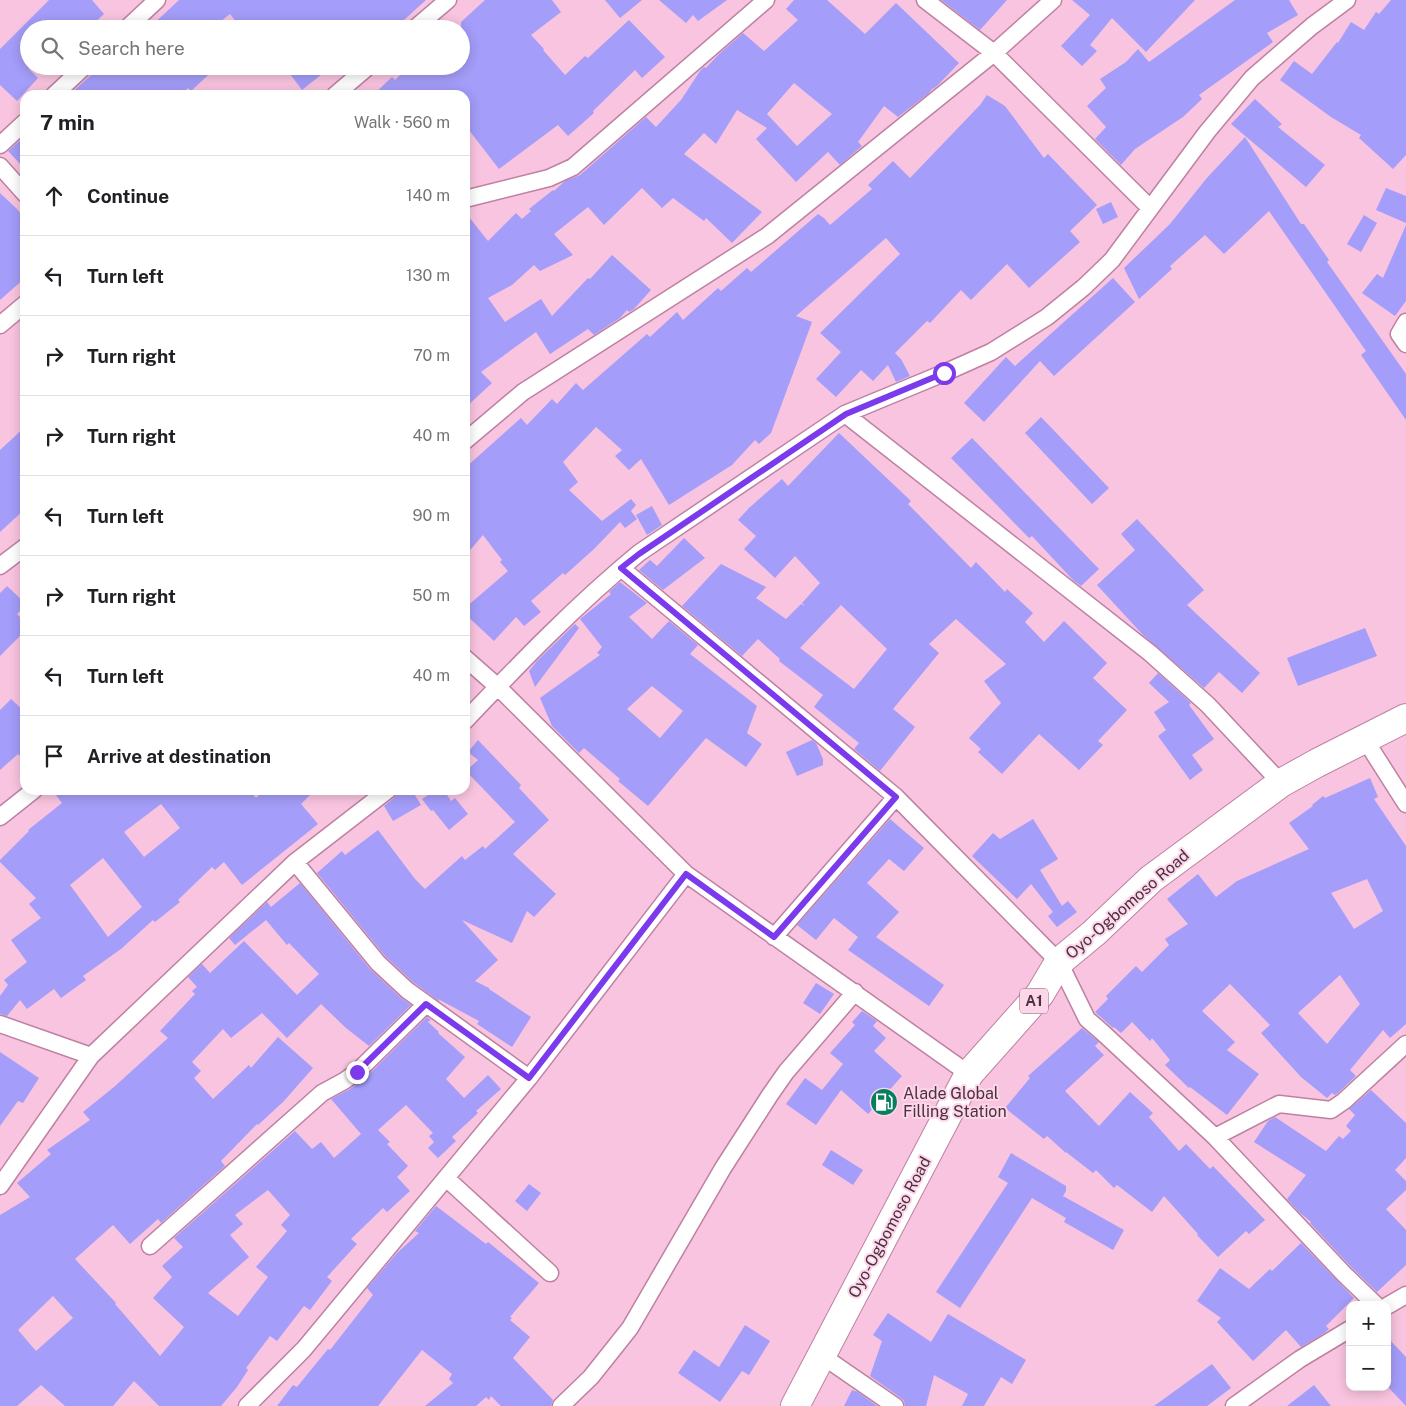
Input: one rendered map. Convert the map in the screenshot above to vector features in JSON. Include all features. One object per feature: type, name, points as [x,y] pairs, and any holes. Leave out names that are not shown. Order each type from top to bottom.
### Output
[{"type":"highway","name":"Oyo-Ogbomoso Road","points":[[795,1406],[969,1074],[1040,994],[1059,962],[1094,933],[1151,879],[1281,783],[1364,738],[1406,718]]},
{"type":"street","points":[[136,20],[157,0]]},
{"type":"street","points":[[425,20],[448,0]]},
{"type":"street","points":[[470,198],[549,178],[573,168],[766,0]]},
{"type":"street","points":[[925,0],[994,53],[1150,208]]},
{"type":"street","points":[[470,437],[523,392],[767,236],[994,53],[1053,0]]},
{"type":"street","points":[[470,716],[557,628],[621,568],[639,554],[846,414],[991,352],[1047,317],[1084,287],[1112,260],[1207,132],[1252,78],[1312,26],[1347,0]]},
{"type":"street","points":[[59,90],[75,75]]},
{"type":"street","points":[[341,90],[359,75]]},
{"type":"street","points":[[0,145],[20,127]]},
{"type":"street","points":[[0,166],[20,188]]},
{"type":"street","points":[[0,325],[20,308]]},
{"type":"street","points":[[1406,322],[1399,334],[1406,344]]},
{"type":"street","points":[[846,414],[1150,653],[1208,705],[1281,783]]},
{"type":"street","points":[[0,566],[20,551]]},
{"type":"street","points":[[621,568],[896,797],[1059,962],[1087,1020],[1215,1137],[1372,1301]]},
{"type":"street","points":[[470,662],[498,687],[686,874],[969,1074]]},
{"type":"street","points":[[1364,738],[1406,804]]},
{"type":"street","points":[[0,817],[28,795]]},
{"type":"street","points":[[0,1186],[91,1056],[295,862],[382,795]]},
{"type":"street","points":[[774,937],[896,797]]},
{"type":"street","points":[[295,862],[378,963],[407,990],[529,1078]]},
{"type":"street","points":[[247,1406],[304,1349],[529,1078],[686,874]]},
{"type":"street","points":[[561,1406],[591,1377],[630,1328],[723,1168],[770,1095],[786,1072],[855,992]]},
{"type":"street","points":[[150,1246],[322,1093],[357,1072],[426,1004]]},
{"type":"street","points":[[0,1024],[91,1056]]},
{"type":"street","points":[[1215,1137],[1279,1104],[1331,1110],[1344,1101],[1406,1044]]},
{"type":"street","points":[[446,1178],[550,1273]]},
{"type":"street","points":[[1391,1304],[1405,1298]]},
{"type":"street","points":[[1234,1406],[1300,1359],[1346,1331]]},
{"type":"street","points":[[821,1355],[895,1406]]},
{"type":"building","points":[[49,0],[92,0],[104,14],[98,20],[29,20]]},
{"type":"building","points":[[179,0],[426,0],[404,20],[235,20],[230,14],[222,20],[158,20]]},
{"type":"building","points":[[485,0],[552,0],[561,12],[531,35],[565,75],[585,56],[588,58],[629,20],[665,57],[642,78],[635,70],[593,111],[594,113],[568,136],[558,125],[499,169],[470,131],[470,90],[378,90],[392,77],[395,80],[400,75],[470,75],[470,20],[463,20]]},
{"type":"building","points":[[605,0],[642,0],[620,18]]},
{"type":"building","points":[[659,0],[727,0],[698,21],[693,15],[686,23]]},
{"type":"building","points":[[794,0],[827,0],[865,34],[896,3],[959,63],[929,93],[898,117],[884,106],[858,142],[862,146],[840,165],[828,152],[796,182],[756,139],[767,128],[737,110],[716,144],[704,133],[684,154],[762,212],[732,243],[706,218],[704,221],[673,198],[662,208],[642,188],[604,225],[588,207],[554,234],[573,255],[540,271],[534,265],[512,285],[488,298],[505,322],[541,299],[552,316],[612,255],[651,290],[634,309],[629,312],[627,310],[620,318],[594,335],[588,329],[550,354],[536,332],[481,372],[492,383],[470,403],[470,218],[488,241],[516,213],[522,219],[531,211],[529,209],[553,190],[565,181],[580,175],[646,117],[656,127],[681,100],[700,71],[704,67],[706,68],[743,33],[764,51],[798,20],[786,9]],"holes":[[[794,83],[832,114],[797,146],[767,114]]]},
{"type":"building","points":[[941,0],[1007,0],[980,30]]},
{"type":"building","points":[[1072,0],[1195,0],[1146,52],[1112,18],[1090,45],[1097,51],[1082,66],[1061,46],[1090,15]]},
{"type":"building","points":[[1235,0],[1289,0],[1298,15],[1267,33],[1273,42],[1199,95],[1202,99],[1183,117],[1135,149],[1121,165],[1095,139],[1106,127],[1087,106],[1106,88],[1100,79],[1126,62],[1138,49],[1149,62]]},
{"type":"building","points":[[1391,0],[1406,0],[1406,155],[1393,169],[1359,138],[1361,135],[1331,117],[1280,80],[1294,61],[1312,74],[1338,43],[1351,22],[1364,30],[1376,12],[1379,14]]},
{"type":"building","points":[[20,29],[20,75],[35,75],[38,78],[27,90],[20,90],[20,98],[17,101],[0,85],[0,49]]},
{"type":"building","points":[[91,75],[208,75],[192,90],[188,88],[186,90],[75,90]]},
{"type":"building","points":[[291,75],[321,75],[302,90]]},
{"type":"building","points":[[987,95],[1005,106],[1044,158],[1048,154],[1097,205],[1070,231],[1080,242],[1029,288],[1007,264],[971,300],[961,290],[930,323],[927,321],[895,353],[901,359],[910,376],[896,382],[888,365],[873,381],[861,370],[836,397],[816,379],[841,352],[820,333],[900,254],[886,238],[796,316],[812,322],[771,433],[759,444],[755,440],[732,465],[669,505],[641,459],[629,470],[615,456],[622,450],[596,427],[563,462],[578,482],[569,490],[602,521],[631,499],[636,505],[631,511],[637,519],[625,528],[620,522],[565,575],[563,573],[531,601],[541,612],[524,626],[516,617],[494,641],[470,619],[470,604],[508,571],[483,535],[470,550],[470,464],[521,418],[527,425],[552,399],[557,404],[576,383],[583,390],[647,334],[650,337],[677,312],[683,320],[718,288],[721,291],[747,268],[751,272],[818,214],[830,225],[872,189],[868,185],[893,161],[910,178],[980,105]]},
{"type":"building","points":[[1255,99],[1282,124],[1278,127],[1325,165],[1306,187],[1231,124]]},
{"type":"building","points":[[1245,137],[1301,224],[1304,224],[1329,260],[1327,262],[1406,374],[1406,420],[1361,355],[1366,351],[1269,211],[1224,254],[1205,235],[1170,266],[1172,269],[1139,299],[1124,268],[1170,224],[1206,179]]},
{"type":"building","points":[[20,140],[20,164],[8,151]]},
{"type":"building","points":[[1386,188],[1406,196],[1406,223],[1376,210]]},
{"type":"building","points":[[0,193],[20,213],[20,282],[0,300]]},
{"type":"building","points":[[1111,202],[1118,217],[1103,224],[1096,209]]},
{"type":"building","points":[[1364,215],[1377,223],[1361,252],[1347,244]]},
{"type":"building","points":[[1406,225],[1406,301],[1395,316],[1362,293],[1377,274],[1383,278]]},
{"type":"building","points":[[1113,278],[1135,302],[1054,376],[1040,361],[984,422],[964,403],[1006,357],[1015,366]]},
{"type":"building","points":[[1041,417],[1109,488],[1092,504],[1025,433]]},
{"type":"building","points":[[20,432],[20,514],[0,532],[0,450]]},
{"type":"building","points":[[839,433],[911,501],[908,504],[971,568],[976,562],[1005,592],[1007,589],[1033,613],[1025,622],[1044,642],[1064,621],[1107,663],[1093,678],[1127,710],[1098,741],[1103,745],[1079,770],[1039,734],[1002,774],[978,752],[981,749],[969,738],[1001,703],[984,681],[1006,664],[956,619],[929,644],[939,653],[893,709],[915,727],[880,771],[854,749],[859,743],[814,707],[823,695],[779,661],[780,659],[758,639],[742,656],[682,606],[721,564],[766,587],[756,598],[786,619],[801,604],[805,606],[802,603],[820,583],[795,556],[775,578],[744,549],[756,536],[738,520],[782,479],[788,486]],"holes":[[[841,605],[887,649],[854,689],[800,648]]]},
{"type":"building","points":[[972,438],[1099,569],[1081,586],[1073,580],[1032,536],[1029,538],[951,458]]},
{"type":"building","points":[[652,506],[662,525],[647,535],[636,515]]},
{"type":"building","points":[[1137,519],[1204,590],[1187,605],[1260,673],[1242,693],[1219,672],[1204,688],[1143,635],[1097,585],[1135,550],[1121,534]]},
{"type":"building","points":[[684,538],[705,558],[663,590],[639,570],[650,560],[657,566]]},
{"type":"building","points":[[620,582],[647,603],[629,617],[652,639],[669,621],[698,645],[690,654],[757,706],[747,733],[762,744],[746,767],[706,738],[648,806],[618,781],[620,779],[584,748],[579,753],[552,726],[540,698],[600,655],[597,653],[602,647],[580,619],[611,594],[609,592]],"holes":[[[652,686],[683,711],[660,738],[627,709]]]},
{"type":"building","points":[[7,586],[20,598],[20,611],[17,614],[20,617],[20,636],[0,656],[0,593]]},
{"type":"building","points":[[575,624],[579,628],[535,687],[529,671]]},
{"type":"building","points":[[1365,628],[1377,656],[1298,686],[1287,658]]},
{"type":"building","points":[[1158,673],[1191,703],[1189,705],[1214,739],[1192,755],[1203,770],[1190,780],[1158,736],[1166,730],[1154,712],[1169,702],[1149,683]]},
{"type":"building","points":[[11,699],[20,707],[20,756],[18,754],[0,770],[0,710]]},
{"type":"building","points":[[478,740],[521,785],[519,788],[549,820],[513,854],[556,894],[534,917],[527,911],[512,943],[462,920],[498,960],[475,981],[489,988],[531,1017],[512,1047],[477,1024],[479,1021],[438,999],[440,1002],[413,982],[385,956],[317,873],[342,851],[345,855],[378,830],[415,879],[425,889],[462,856],[465,860],[483,846],[485,849],[515,822],[470,775],[470,767],[478,760],[470,754],[470,750]]},
{"type":"building","points":[[812,740],[816,743],[823,759],[823,765],[797,776],[786,752]]},
{"type":"building","points":[[1370,778],[1378,797],[1374,799],[1406,846],[1406,1024],[1390,1038],[1383,1030],[1350,1070],[1356,1076],[1338,1093],[1335,1095],[1332,1093],[1327,1098],[1301,1077],[1261,1033],[1270,1025],[1230,984],[1202,1011],[1235,1042],[1227,1050],[1259,1074],[1227,1115],[1189,1088],[1165,1065],[1170,1060],[1152,1038],[1150,1041],[1132,1022],[1121,1033],[1095,1012],[1108,999],[1106,996],[1136,966],[1142,972],[1169,945],[1165,939],[1188,924],[1167,899],[1198,874],[1216,897],[1237,881],[1309,849],[1289,823],[1313,806],[1323,796],[1325,798]],"holes":[[[1367,879],[1383,911],[1354,929],[1331,893]],[[1340,975],[1360,1004],[1327,1044],[1298,1013]]]},
{"type":"building","points":[[56,795],[253,795],[256,798],[259,795],[310,795],[301,804],[318,824],[242,885],[224,862],[215,870],[212,867],[178,900],[180,902],[155,922],[153,920],[121,949],[83,976],[86,980],[61,998],[54,989],[27,1009],[20,1000],[7,1016],[0,1014],[0,996],[8,985],[4,980],[27,962],[11,940],[41,918],[29,904],[36,898],[0,860],[28,830],[62,803]],"holes":[[[161,804],[180,828],[144,857],[124,832]],[[103,858],[142,907],[108,937],[70,885]]]},
{"type":"building","points":[[396,795],[415,795],[421,805],[393,821],[384,806]]},
{"type":"building","points":[[428,795],[447,795],[451,801],[455,798],[468,814],[449,830],[422,799]]},
{"type":"building","points":[[890,819],[924,848],[904,871],[889,859],[867,883],[899,912],[876,937],[944,985],[929,1006],[848,950],[858,937],[834,918],[816,940],[797,925]]},
{"type":"building","points":[[1033,819],[1058,859],[1040,870],[1062,906],[1068,901],[1077,912],[1057,927],[1048,916],[1053,912],[1031,884],[1017,899],[972,856],[993,833],[1000,839]]},
{"type":"building","points":[[300,883],[370,969],[411,1005],[369,1046],[346,1028],[321,1004],[287,1038],[262,1013],[231,1038],[223,1029],[192,1062],[201,1071],[194,1078],[213,1099],[249,1065],[251,1068],[278,1037],[313,1068],[283,1102],[257,1124],[221,1161],[225,1166],[161,1223],[158,1219],[130,1244],[113,1225],[75,1259],[116,1303],[160,1356],[184,1327],[153,1298],[172,1277],[162,1266],[183,1247],[174,1238],[295,1131],[312,1149],[321,1142],[334,1158],[361,1134],[331,1099],[364,1079],[427,1017],[431,1020],[428,1022],[438,1033],[465,1057],[446,1079],[464,1098],[488,1075],[501,1089],[476,1111],[478,1113],[452,1137],[456,1141],[438,1158],[428,1148],[434,1142],[429,1136],[433,1133],[406,1105],[378,1130],[390,1142],[387,1144],[408,1166],[397,1177],[410,1191],[387,1212],[383,1208],[351,1239],[357,1244],[327,1277],[332,1281],[310,1310],[304,1306],[277,1341],[270,1336],[246,1368],[248,1370],[237,1387],[221,1406],[159,1406],[134,1381],[113,1406],[65,1406],[41,1385],[17,1406],[0,1406],[0,1215],[30,1197],[17,1183],[51,1154],[47,1150],[90,1120],[83,1112],[168,1038],[160,1031],[195,994],[192,991],[197,987],[188,977],[202,964],[210,973],[244,941],[297,995],[319,974],[289,943],[287,945],[266,920],[235,945],[229,938],[267,902],[271,907]],"holes":[[[268,1190],[290,1215],[281,1225],[287,1231],[256,1267],[268,1277],[238,1316],[208,1293],[249,1257],[230,1235],[243,1224],[235,1215]],[[53,1296],[73,1318],[36,1351],[18,1330]]]},
{"type":"building","points":[[816,983],[834,994],[820,1014],[803,1003]]},
{"type":"building","points":[[862,1011],[877,1021],[873,1026],[886,1038],[874,1051],[902,1076],[868,1114],[841,1090],[816,1125],[786,1104],[805,1078],[822,1090],[843,1064],[830,1053],[855,1025],[852,1022]]},
{"type":"building","points":[[1082,1028],[1099,1042],[1095,1046],[1104,1055],[1065,1091],[1099,1126],[1130,1092],[1153,1113],[1149,1117],[1179,1151],[1186,1144],[1210,1169],[1213,1166],[1265,1220],[1249,1234],[1246,1231],[1218,1257],[1164,1196],[1152,1212],[1117,1185],[1114,1188],[1096,1170],[1093,1173],[1047,1136],[1044,1139],[1005,1108],[1030,1078],[1028,1076]]},
{"type":"building","points":[[0,1052],[39,1078],[23,1103],[18,1101],[0,1126]]},
{"type":"building","points":[[1371,1090],[1406,1123],[1406,1158],[1395,1170],[1406,1181],[1406,1190],[1386,1209],[1406,1230],[1406,1265],[1377,1292],[1287,1199],[1306,1175],[1254,1142],[1268,1121],[1275,1117],[1326,1151],[1339,1136],[1343,1139],[1351,1131],[1346,1126],[1355,1115],[1349,1109]]},
{"type":"building","points":[[831,1150],[863,1170],[853,1185],[822,1165]]},
{"type":"building","points":[[1011,1153],[1066,1186],[1063,1196],[1124,1230],[1113,1250],[1064,1222],[1066,1218],[1032,1198],[960,1308],[936,1292],[1008,1183],[998,1177]]},
{"type":"building","points":[[529,1184],[541,1193],[527,1211],[515,1201]]},
{"type":"building","points":[[436,1206],[486,1244],[488,1242],[539,1283],[510,1317],[512,1318],[510,1320],[530,1337],[513,1358],[553,1400],[551,1406],[501,1406],[491,1396],[489,1400],[486,1397],[476,1406],[425,1406],[453,1383],[449,1379],[452,1374],[422,1350],[378,1406],[277,1406],[293,1385],[297,1387],[328,1349],[330,1350],[373,1295],[367,1288],[397,1253],[419,1233],[415,1231]]},
{"type":"building","points":[[1301,1243],[1354,1298],[1351,1301],[1346,1301],[1346,1306],[1326,1326],[1329,1329],[1323,1334],[1301,1347],[1286,1330],[1253,1361],[1217,1322],[1221,1318],[1197,1301],[1220,1268],[1249,1289],[1270,1269],[1272,1271]]},
{"type":"building","points":[[888,1313],[931,1342],[948,1314],[1026,1360],[1012,1384],[1001,1377],[984,1406],[962,1406],[968,1394],[934,1375],[926,1406],[905,1406],[901,1398],[870,1376],[882,1341],[873,1335]]},
{"type":"building","points":[[745,1325],[770,1341],[749,1375],[742,1371],[720,1402],[678,1373],[694,1350],[719,1367]]},
{"type":"building","points":[[1391,1341],[1406,1357],[1406,1406],[1391,1390]]},
{"type":"building","points":[[1212,1364],[1231,1388],[1207,1406],[1154,1406]]},
{"type":"building","points":[[1314,1385],[1331,1406],[1287,1406]]},
{"type":"building","points":[[852,1390],[858,1392],[877,1406],[844,1406]]},
{"type":"place","name":"Alade Global Filling Station","points":[[884,1102]]},
{"type":"route","points":[[357,1072],[426,1004],[529,1078],[686,874],[774,937],[896,797],[621,568],[846,414],[944,373]]}]
